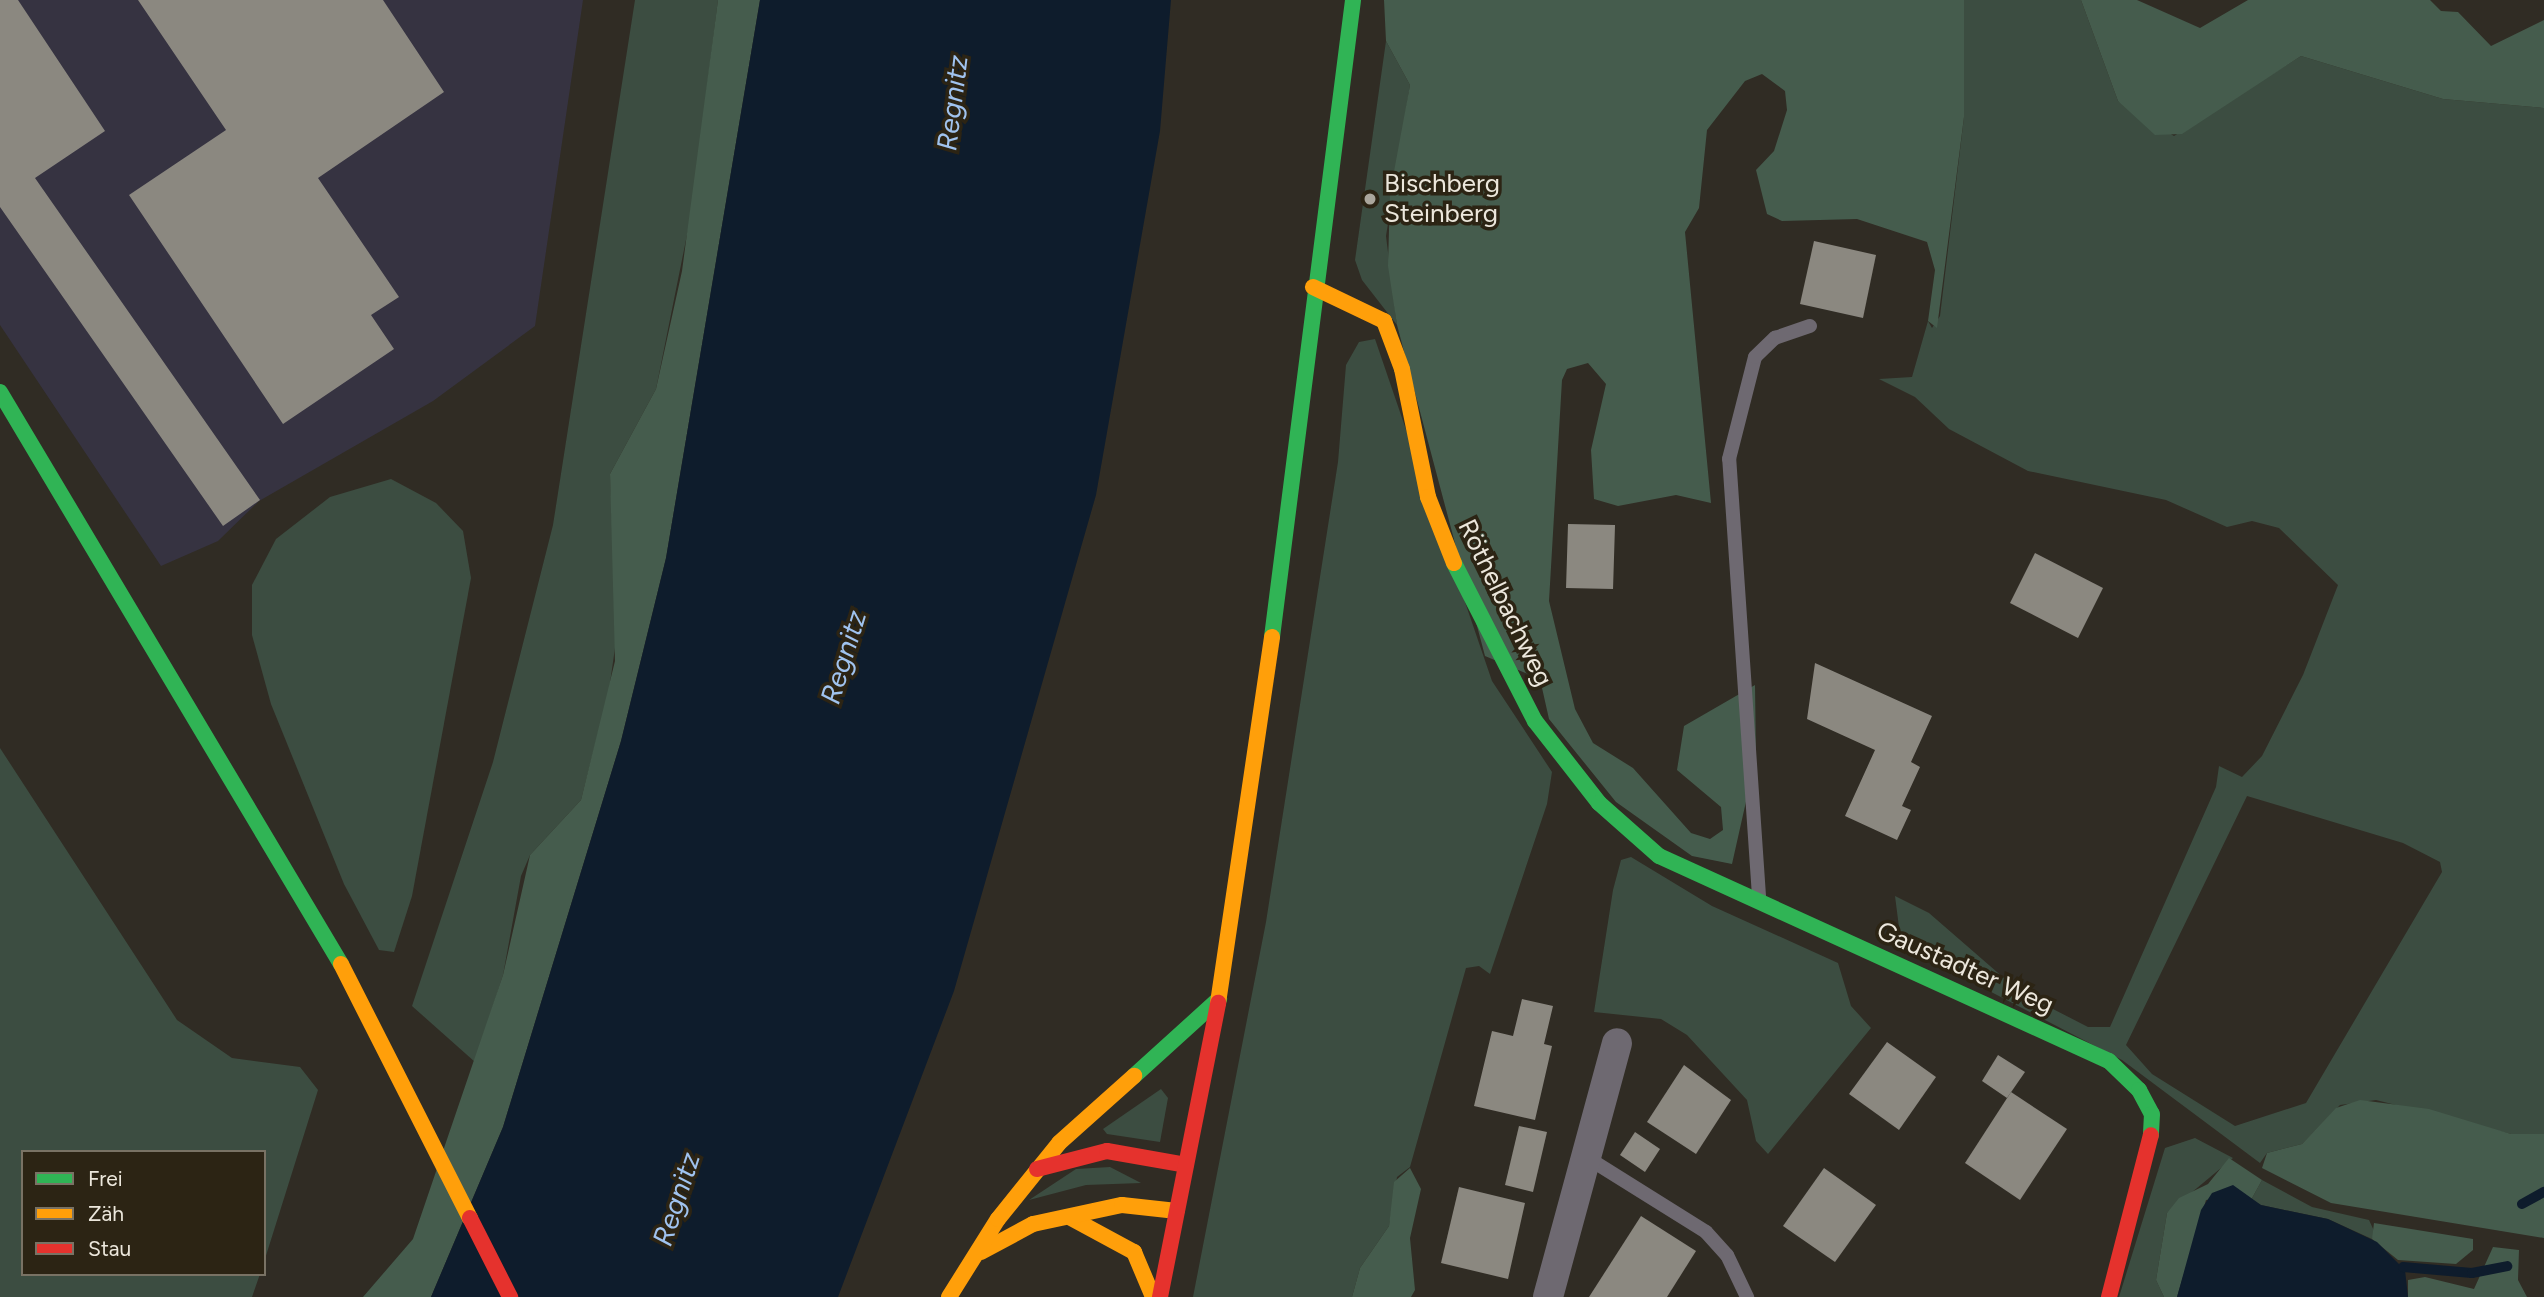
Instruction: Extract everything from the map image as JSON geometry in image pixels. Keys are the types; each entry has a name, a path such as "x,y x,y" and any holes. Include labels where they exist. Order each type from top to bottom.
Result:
{"street":[{"path":"1160,1297 1219,999 1264,721 1313,287 1353,0"},
{"name":"Röthelbachweg","path":"1313,287 1384,321 1394,339 1412,440 1437,520 1466,589 1564,764 1659,856 1737,892"},
{"path":"0,392 207,729 348,976 510,1297"},
{"name":"Gaustadter Weg","path":"1737,892 2109,1061 2152,1114 2109,1297"},
{"path":"949,1297 1035,1170 1219,999"},
{"path":"1548,1297 1583,1154 1617,1043"},
{"path":"1035,1170 1107,1151 1186,1166"},
{"path":"981,1252 1033,1224 1072,1218 1122,1205 1177,1211"},
{"path":"1072,1218 1134,1252 1153,1297"}],"lane":[{"path":"1759,901 1729,459 1755,357 1775,338 1810,326"},
{"path":"1583,1154 1706,1232 1727,1255 1747,1297"}],"shaded area":[{"path":"0,0 583,0 535,326 433,401 259,501 218,541 161,566 0,325"}],"green space":[{"path":"635,0 718,0 691,215 656,389 610,474 617,634 609,690 581,800 530,855 521,876 503,975 475,1062 412,1006 493,762 553,525"},
{"path":"718,0 760,0 666,558 621,741 503,1127 431,1297 363,1297 413,1239 503,975 530,855 581,800 615,661 610,474 656,389 682,271"},
{"path":"1384,0 1964,0 1964,117 1937,328 1928,321 1935,270 1927,242 1857,219 1782,221 1767,214 1756,170 1774,151 1787,110 1785,91 1762,74 1745,81 1707,130 1699,208 1685,232 1711,503 1676,495 1618,506 1594,499 1591,450 1606,384 1588,363 1567,369 1562,380 1549,601 1575,709 1593,743 1633,768 1691,833 1710,839 1723,830 1721,807 1677,770 1684,726 1755,685 1756,757 1732,864 1692,856 1616,802 1549,719 1540,679 1485,656 1397,325 1388,266 1390,193 1410,85 1386,41"},
{"path":"1964,0 2081,0 2118,101 2174,136 2301,56 2443,99 2544,108 2544,1134 2511,1134 2376,1100 2340,1105 2302,1144 2267,1153 2260,1163 2122,1060 1893,941 1900,935 1895,896 1929,913 2020,992 2088,1027 2110,1027 2216,787 2219,766 2242,777 2262,756 2303,675 2338,585 2279,528 2252,521 2227,527 2166,500 2028,471 1949,429 1915,397 1879,379 1912,377 1928,321 1932,328 1940,316 1964,117","holes":["2247,796 2403,843 2440,862 2442,872 2306,1103 2235,1126 2152,1074 2126,1045"]},
{"path":"2081,0 2137,0 2200,28 2248,0 2430,0 2441,11 2458,12 2491,46 2544,20 2544,108 2443,99 2301,56 2182,134 2155,135 2118,101"},
{"path":"1386,41 1410,85 1386,236 1397,325 1362,280 1355,260"},
{"path":"1375,339 1492,681 1552,772 1547,804 1490,974 1479,966 1466,968 1410,1167 1397,1177 1389,1226 1360,1268 1352,1297 1193,1297 1266,922 1338,462 1346,365 1359,342"},
{"path":"391,479 436,503 463,531 471,578 412,896 394,952 379,950 344,884 271,704 252,635 252,585 276,539 330,497"},
{"path":"0,748 177,1020 232,1058 300,1067 318,1090 266,1256 266,1150 21,1150 21,1276 259,1276 252,1297 0,1297"},
{"path":"1631,857 1712,906 1838,963 1851,1006 1871,1028 1768,1154 1756,1141 1747,1100 1687,1035 1661,1019 1594,1012 1613,890 1621,860"},
{"path":"1161,1089 1168,1098 1160,1142 1107,1134 1103,1129"},
{"path":"2360,1100 2429,1109 2511,1134 2544,1134 2544,1238 2331,1203 2262,1168 2267,1153 2302,1144 2336,1108"},
{"path":"2195,1138 2233,1158 2167,1213 2156,1280 2164,1297 2119,1297 2165,1148"},
{"path":"2229,1158 2262,1180 2251,1200 2242,1195 2206,1200 2177,1297 2164,1297 2156,1280 2167,1213 2179,1198 2208,1184"},
{"path":"1110,1167 1141,1183 1086,1185 1029,1200 1076,1169"},
{"path":"1410,1168 1421,1189 1410,1238 1415,1290 1411,1297 1352,1297 1360,1268 1389,1226 1394,1182"},
{"path":"2262,1180 2312,1207 2369,1220 2375,1233 2372,1239 2328,1219 2261,1205 2251,1200"},
{"path":"2374,1223 2473,1239 2473,1250 2456,1264 2398,1260 2372,1239"},
{"path":"2493,1247 2519,1250 2518,1280 2527,1297 2408,1297 2408,1280 2425,1277 2474,1289"}],"water":[{"name":"Regnitz","path":"760,0 1171,0 1160,131 1096,495 954,991 838,1297 431,1297 503,1127 621,741 666,558"},
{"path":"2233,1185 2261,1205 2328,1219 2377,1242 2405,1270 2408,1297 2177,1297 2201,1210 2212,1193"}],"building":[{"path":"0,0 18,0 105,131 35,178 260,500 223,526 0,207"},
{"path":"138,0 383,0 444,92 318,178 399,297 371,315 394,349 283,424 129,195 226,130"},
{"path":"1814,241 1876,255 1863,318 1800,304"},
{"path":"1568,524 1615,525 1613,589 1566,588"},
{"path":"2035,553 2103,588 2078,638 2010,603"},
{"path":"1815,663 1932,716 1911,762 1920,767 1902,806 1911,810 1897,840 1845,816 1875,750 1807,719"},
{"path":"1522,999 1553,1006 1544,1044 1552,1046 1535,1120 1474,1106 1492,1031 1513,1036"},
{"path":"1887,1042 1936,1077 1899,1130 1849,1094"},
{"path":"1998,1055 2025,1072 2007,1098 1982,1081"},
{"path":"1684,1065 1731,1100 1696,1154 1647,1122"},
{"path":"2011,1092 2067,1129 2020,1200 1965,1163"},
{"path":"1519,1126 1547,1132 1533,1192 1505,1185"},
{"path":"1635,1132 1660,1149 1645,1172 1620,1155"},
{"path":"1824,1168 1876,1205 1835,1262 1783,1226"},
{"path":"1459,1187 1525,1203 1508,1279 1441,1263"},
{"path":"1641,1216 1696,1251 1667,1297 1589,1297"}],"waterway":[{"path":"2522,1204 2544,1192"},
{"path":"2403,1267 2472,1273 2507,1266"}],"traffic: fast":[{"path":"1272,637 1353,0"},
{"path":"0,392 341,964"},
{"path":"1454,563 1535,721 1599,803 1659,856 2109,1061 2139,1090 2152,1114 2151,1135"},
{"path":"1134,1076 1219,999"}],"traffic: slow":[{"path":"1313,287 1384,321 1402,369 1428,497 1454,563"},
{"path":"1218,1003 1272,637"},
{"path":"341,964 470,1218"},
{"path":"949,1297 998,1219 1059,1143 1134,1076"},
{"path":"981,1252 1033,1224 1122,1205 1177,1211"},
{"path":"1071,1218 1134,1252 1153,1297"}],"traffic: jam":[{"path":"1160,1297 1218,1003"},
{"path":"2109,1297 2151,1135"},
{"path":"1037,1169 1107,1151 1186,1165"},
{"path":"470,1218 510,1297"}],"place":[{"name":"Bischberg Steinberg","path":"1370,199"}]}
